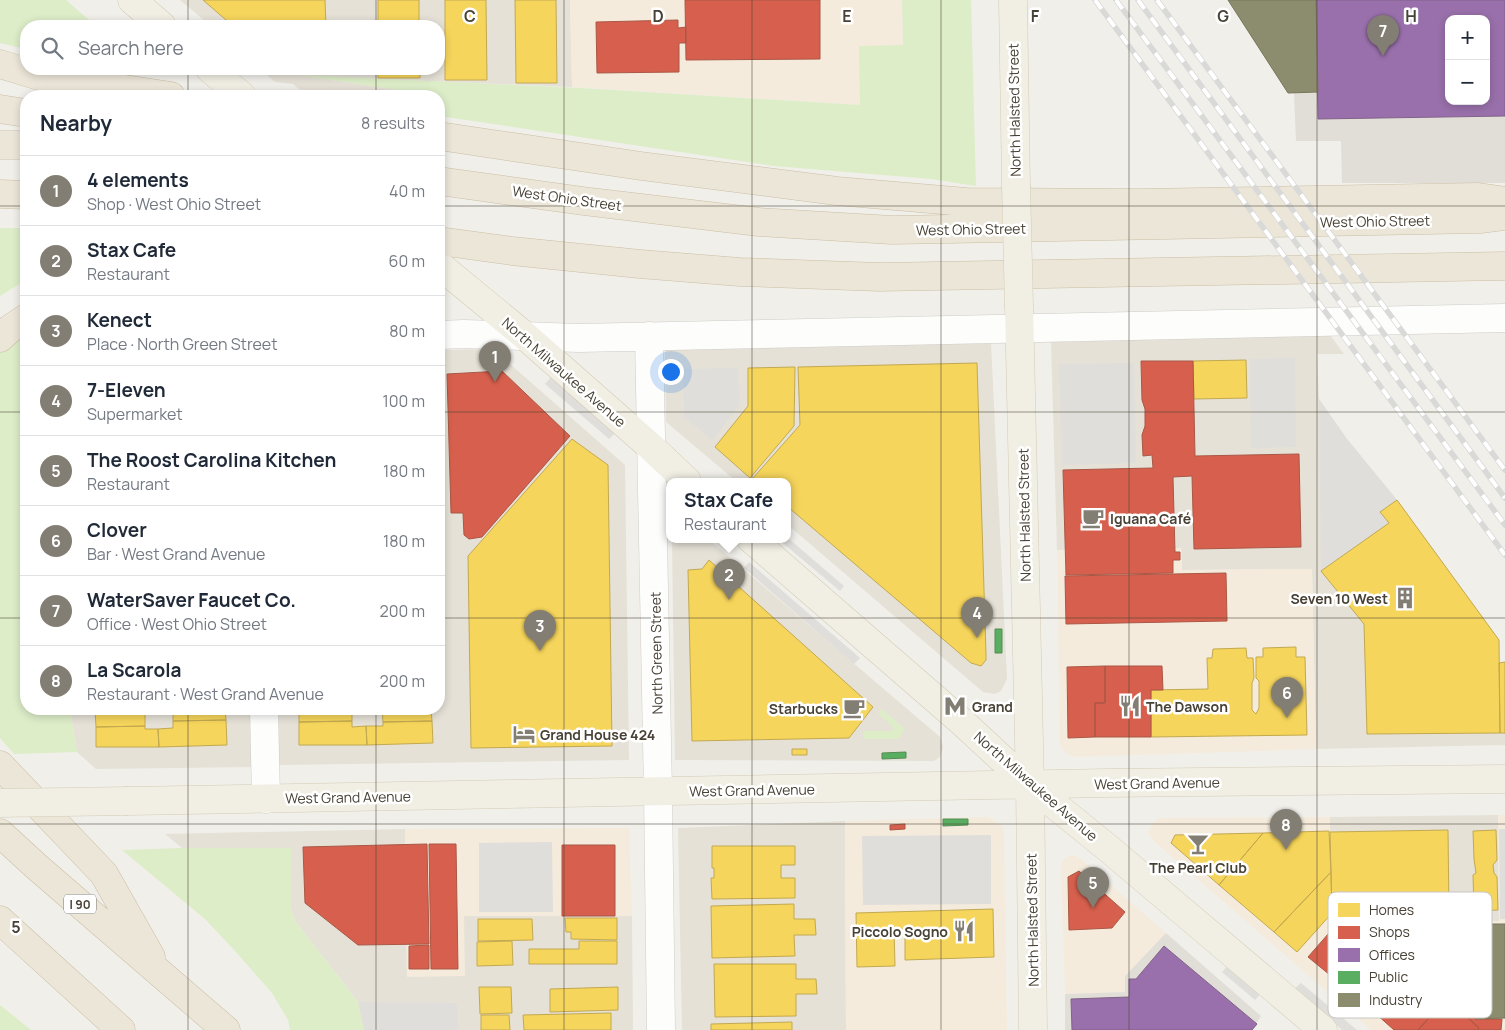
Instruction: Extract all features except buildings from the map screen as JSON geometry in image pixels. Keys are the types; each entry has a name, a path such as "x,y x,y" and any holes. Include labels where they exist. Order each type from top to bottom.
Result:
{"highway":[{"path":"0,64 20,70"},
{"path":"36,75 131,90"},
{"path":"0,109 20,113"},
{"path":"445,137 641,166 837,191 966,202 1142,203 1478,197 1505,201"},
{"path":"0,145 20,145"},
{"name":"West Ohio Street","path":"445,182 583,201 759,222 892,230 1480,219 1505,216"},
{"path":"0,194 20,195"},
{"path":"445,242 512,251 740,272 880,276 1505,266"},
{"path":"0,338 20,322"},
{"path":"0,765 104,874 161,974"},
{"name":"I 90","path":"0,833 37,868 226,1030"},
{"path":"0,920 121,1030"}],"main road":[{"path":"132,0 155,20"},
{"name":"North Halsted Street","path":"1013,0 1030,785 1033,1030"},
{"path":"218,75 235,90"},
{"name":"North Milwaukee Avenue","path":"445,270 524,335 684,478"},
{"name":"North Milwaukee Avenue","path":"757,543 962,722 1030,785 1109,849 1323,1030"},
{"name":"West Grand Avenue","path":"0,803 1116,783 1505,779"}],"street":[{"path":"445,334 578,338 649,336 1019,317 1505,318"},
{"name":"North Green Street","path":"649,336 661,1030"},
{"path":"264,715 266,799"}],"shaded area":[{"path":"180,0 570,0 572,87 306,76 398,90 300,90 293,84 275,82 267,75 445,75 445,20 204,20"},
{"path":"570,0 902,0 903,45 861,105 572,87"},
{"path":"1228,0 1505,0 1505,183 1342,183 1341,141 1296,141 1294,93 1288,93"},
{"path":"1330,335 1344,354 1317,354 1319,399 1347,439 1397,500 1499,640 1499,663 1505,662 1505,745 1316,749 1312,569 1182,570 1181,548 1057,550 1051,342"},
{"path":"991,343 1007,679 1001,691 995,694 983,692 791,528 791,478 732,478 666,422 665,348"},
{"path":"493,349 625,465 629,760 278,765 277,715 445,715 445,350"},
{"path":"1295,358 1296,447 1251,448 1250,359"},
{"path":"1134,363 1136,463 1062,465 1059,364"},
{"path":"738,368 740,405 712,440 684,417 683,369"},
{"path":"551,377 615,433 609,439 545,384"},
{"path":"1319,399 1347,439 1397,500 1381,512 1389,523 1321,571"},
{"path":"791,541 844,586 840,591 783,543 791,543"},
{"path":"672,543 713,543 940,737 943,747 940,757 934,761 675,760"},
{"path":"1181,548 1182,570 1312,569 1316,749 1077,757 1069,755 1062,749 1060,742 1057,550"},
{"path":"749,562 860,658 854,664 744,568"},
{"path":"71,715 251,715 252,767 96,769 77,752"},
{"path":"1498,815 1499,921 1492,921 1492,892 1331,892 1330,817"},
{"path":"1498,815 1505,815 1505,1030 1371,1030 1357,1018 1492,1018 1492,921 1499,921"},
{"path":"986,817 1002,826 1004,832 1007,1030 846,1030 845,821"},
{"path":"1330,817 1331,892 1328,892 1328,993 1155,842 1148,833 1153,823 1160,818"},
{"path":"845,821 846,1030 682,1030 678,828"},
{"path":"629,828 632,916 464,916 465,976 407,977 405,829"},
{"path":"405,829 407,977 464,916 632,916 633,1030 364,1030 358,1002 296,922 291,909 291,848 182,848 165,834"},
{"path":"1499,829 1505,829 1505,919 1500,919"},
{"path":"991,835 991,904 863,905 862,836"},
{"path":"552,842 553,912 479,912 479,843"},
{"path":"1074,855 1166,933 1125,976 1125,992 1065,994 1061,863 1065,858"},
{"path":"1166,933 1261,1016 1252,1030 1065,1030 1065,994 1125,992 1125,976"},
{"path":"1229,964 1262,992 1255,1000 1222,972"},
{"path":"1301,983 1328,1006 1328,1018 1343,1018 1357,1030 1342,1030 1294,989"},
{"path":"358,1002 457,1003 458,1030 364,1030"}],"green space":[{"path":"0,0 66,0 89,20 20,20 20,48 0,43"},
{"path":"902,0 971,0 976,186 931,179 774,166 445,117 445,90 398,90 299,75 581,88 860,105 859,46 903,45"},
{"path":"0,228 20,228 20,284 0,296"},
{"path":"20,335 20,715 71,715 77,752 14,754 0,738 0,352"},
{"path":"882,709 905,729 898,739 863,739 864,731 892,731 894,728 878,713"},
{"path":"291,848 291,909 296,922 358,1002 364,1030 290,1030 288,1020 272,993 235,951 205,919 122,850"},
{"path":"0,1005 31,1030 0,1030"}],"railway":[{"path":"1095,0 1505,555"},
{"path":"1116,0 1505,525"},
{"path":"1138,0 1505,498"},
{"path":"1157,0 1505,470"}],"place":[{"name":"WaterSaver Faucet Co.","path":"1383,56"},
{"name":"4 elements","path":"495,382"},
{"name":"Iguana Café","path":"1093,518"},
{"name":"Seven 10 West","path":"1405,598"},
{"name":"Stax Cafe","path":"729,600"},
{"name":"7-Eleven","path":"977,638"},
{"name":"Kenect","path":"540,651"},
{"name":"Grand","path":"955,706"},
{"name":"The Dawson","path":"1130,706"},
{"name":"Starbucks","path":"854,708"},
{"name":"Clover","path":"1287,718"},
{"name":"Grand House 424","path":"524,734"},
{"name":"The Pearl Club","path":"1198,844"},
{"name":"La Scarola","path":"1286,850"},
{"name":"The Roost Carolina Kitchen","path":"1093,908"},
{"name":"Piccolo Sogno","path":"964,931"}]}
